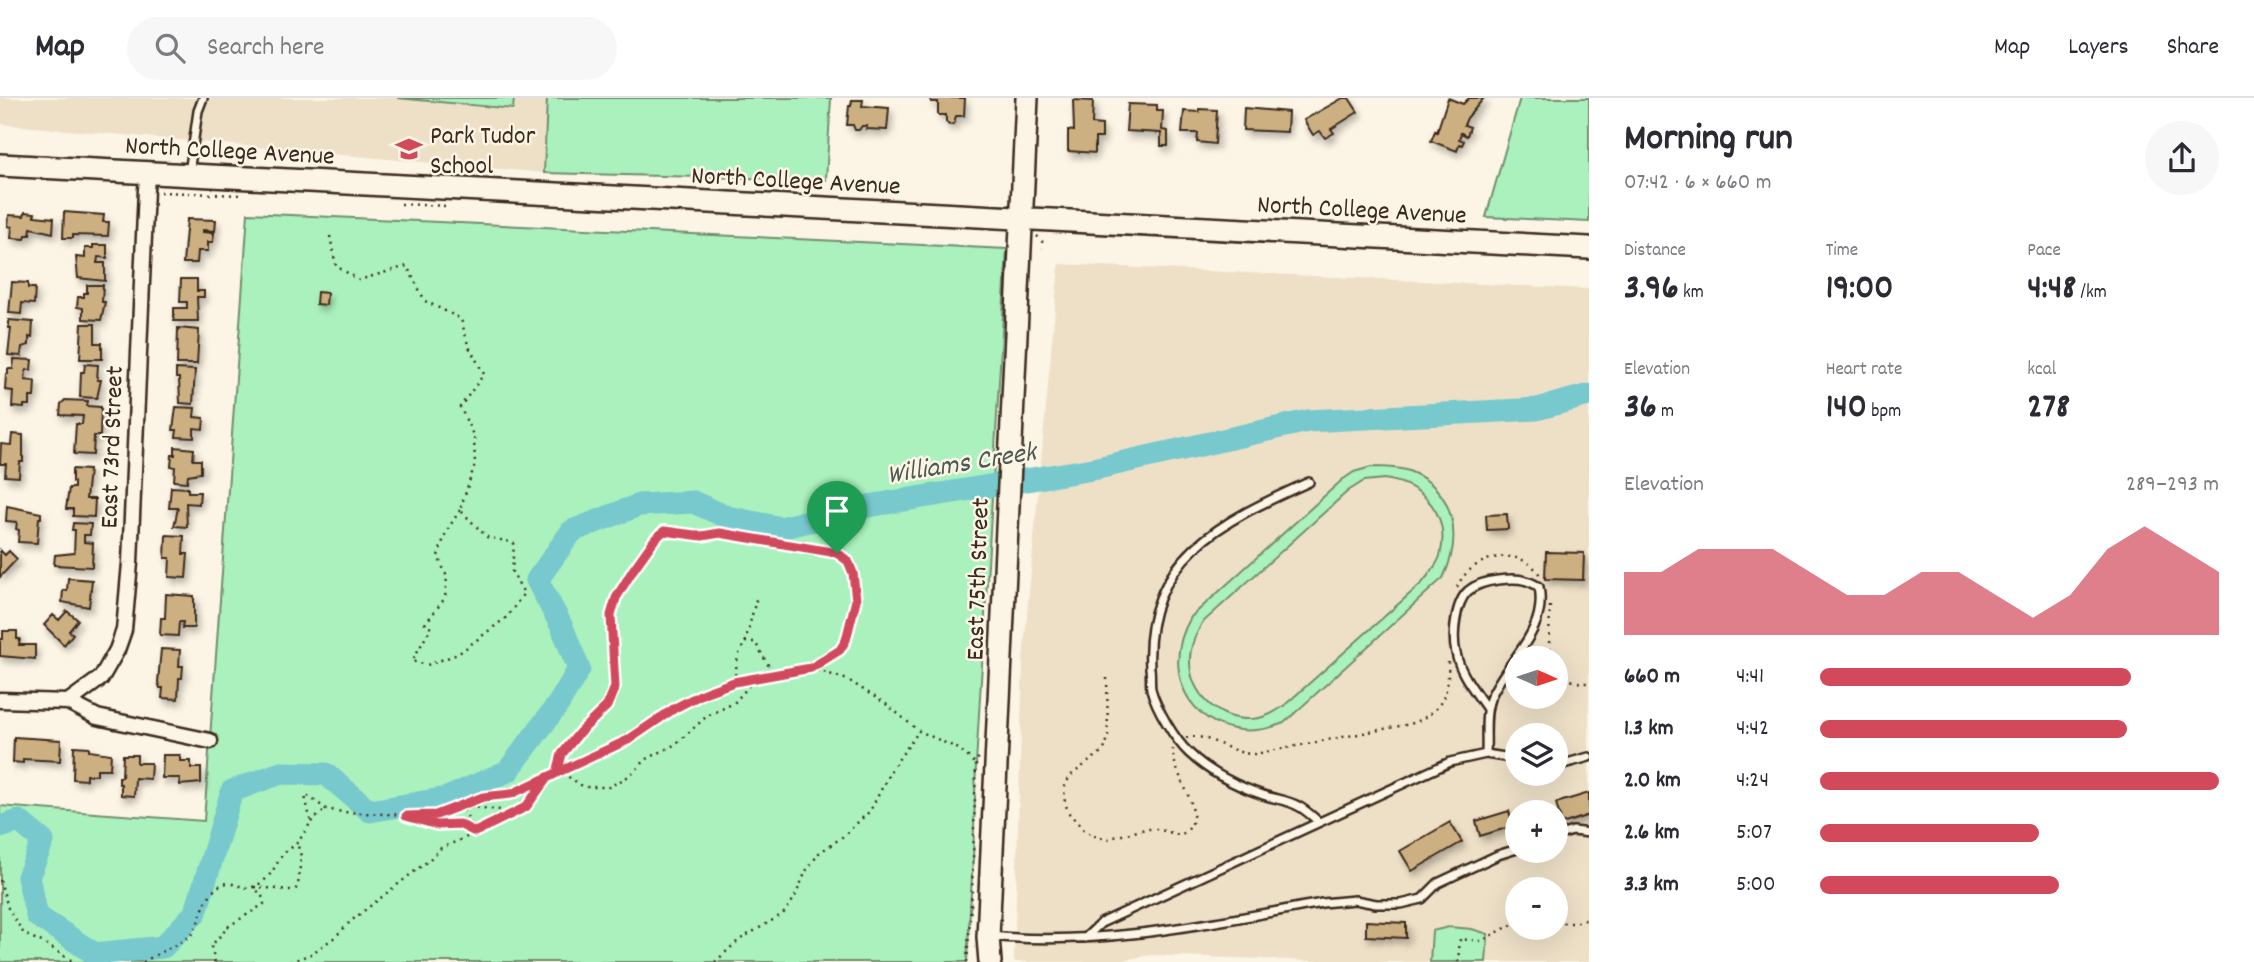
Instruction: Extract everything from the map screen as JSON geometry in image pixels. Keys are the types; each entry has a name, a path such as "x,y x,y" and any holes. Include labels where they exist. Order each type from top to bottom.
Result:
{"main road":[{"name":"East 75th Street","path":"990,962 988,937 1027,98"},
{"name":"North College Avenue","path":"0,165 1589,248"},
{"name":"East 75th Street","path":"981,962 988,937"}],"street":[{"name":"East 73rd Street","path":"68,702 101,678 117,650 124,629 130,564 145,202 149,171"},
{"path":"0,700 68,702 97,717 209,741"}],"lane":[{"path":"189,174 201,98"},
{"path":"1309,482 1228,521 1199,542 1170,574 1157,605 1149,641 1152,689 1167,722 1187,752 1209,769 1263,795 1297,805 1319,822"},
{"path":"1486,754 1487,709 1498,682 1529,639 1540,616 1542,600 1539,587 1529,580 1486,582 1468,591 1459,607 1455,631 1456,653 1466,678 1487,709"},
{"path":"1085,939 1101,923 1450,762 1486,754 1505,757"},
{"path":"1568,763 1589,757"},
{"path":"1568,832 1589,833"},
{"path":"988,937 1030,940 1116,938 1322,903 1355,900 1376,904 1401,904 1422,899 1438,883 1505,853"}],"path":[{"path":"330,236 336,267 359,279 407,266 425,301 461,319 468,345 484,374 460,407 474,438 475,464 460,510 446,532 438,556 447,577 445,598 425,624 431,628 412,661 427,665 458,654 507,617 524,593 512,572 514,543 487,537 460,510"},
{"path":"1039,236 1043,248"},
{"path":"311,822 304,796 326,809 406,816 436,815 483,797 511,794 547,778 628,740 675,708 734,682 811,668 840,650 846,640 856,600 853,573 848,561 837,553 720,533 702,536 664,531 655,539 616,598 611,615 615,687 607,706 562,754 557,773"},
{"path":"1454,596 1461,579 1475,564 1492,557 1525,561 1535,567 1544,583"},
{"path":"734,682 738,656 745,642 757,596"},
{"path":"1549,646 1550,599"},
{"path":"745,642 755,642 774,675"},
{"path":"1107,678 1108,738 1104,750 1070,776 1065,786 1064,798 1068,812 1085,831 1097,837 1107,839 1145,829 1180,835 1189,831 1194,821 1193,808 1173,760 1174,747 1188,737 1197,736 1242,755 1410,724 1425,719 1437,710 1447,684 1447,658"},
{"path":"811,668 848,680 886,704 919,731 959,749 976,764"},
{"path":"557,773 584,787 609,787 629,776 646,759 676,744 707,716 734,703 755,679"},
{"path":"1568,679 1575,683 1589,683"},
{"path":"715,962 739,940 783,914 819,853 841,838 870,811 893,767 919,731"},
{"path":"967,962 976,764 982,746"},
{"path":"290,962 311,954 335,937 440,848 526,807 547,778"},
{"path":"309,808 318,802"},
{"path":"462,806 501,810 506,818"},
{"path":"462,806 475,832"},
{"path":"254,887 274,872 284,853 326,809"},
{"path":"406,816 437,825 459,824 475,832"},
{"path":"143,962 191,936 196,929 200,911 218,887 231,883 248,888 295,890 298,886 301,856 296,843"},
{"path":"0,880 8,908 24,934 74,962"},
{"path":"215,962 211,946 229,926 264,904 262,896 254,887"},
{"path":"1568,923 1589,919"},
{"path":"1458,962 1460,939 1481,942 1505,929"}],"shaded area":[{"name":"Park Tudor School","path":"0,98 547,98 544,173 0,124"},
{"path":"1059,264 1589,289 1589,962 1338,962 1151,955 1113,962 1014,962 1023,658"}],"green space":[{"path":"397,98 514,98 513,109"},
{"path":"547,98 831,98 826,180 544,173"},
{"path":"1520,98 1589,98 1589,222 1486,217"},
{"path":"248,213 1007,249 976,764 967,962 0,962 0,806 204,821"},
{"path":"1371,467 1409,471 1437,490 1451,516 1453,531 1453,547 1443,578 1284,723 1257,730 1233,729 1212,721 1195,707 1184,689 1178,667 1181,643 1191,617 1354,472","holes":["1384,479 1398,482 1422,494 1437,514 1442,541 1435,567 1422,583 1275,712 1252,719 1228,715 1217,710 1200,693 1191,671 1192,645 1202,623 1348,491 1364,481"]},
{"path":"1449,927 1488,934 1486,962 1430,962 1432,931"}],"building":[{"path":"931,98 965,98 964,116 956,116 954,124 949,125 946,115 938,115 938,102 931,102"},
{"path":"1343,98 1349,98 1358,112 1331,129 1334,133 1325,138 1320,131 1313,135 1304,120"},
{"path":"1448,98 1463,104 1469,98 1484,98 1467,118 1464,125 1470,127 1467,136 1461,133 1459,139 1464,141 1462,145 1459,144 1457,151 1431,141 1435,131 1437,132"},
{"path":"852,100 863,100 862,106 889,108 887,130 866,129 867,126 862,126 855,130 853,125 847,125"},
{"path":"1073,100 1093,101 1092,124 1102,125 1102,138 1095,138 1095,153 1068,151 1068,130 1074,131"},
{"path":"1128,104 1157,105 1157,111 1163,111 1162,130 1168,131 1168,146 1161,146 1161,133 1126,131"},
{"path":"1244,108 1288,112 1287,132 1243,130"},
{"path":"1199,109 1217,110 1215,144 1197,142 1198,133 1182,133 1184,111 1199,112"},
{"path":"25,212 54,218 53,233 31,228 30,235 26,235 25,239 11,238 9,215 24,216"},
{"path":"64,212 104,215 103,222 109,222 108,236 73,235 73,238 63,238"},
{"path":"187,219 216,220 215,231 203,230 214,233 213,242 208,242 208,251 198,251 197,263 183,263"},
{"path":"93,245 107,245 107,258 98,257 97,263 105,263 105,281 78,278 76,257 85,258 85,248 93,248"},
{"path":"181,279 197,279 197,291 204,291 204,297 197,297 198,321 174,321 174,308 187,308 187,302 180,302"},
{"path":"12,282 28,283 28,288 35,288 34,304 22,303 21,314 9,313"},
{"path":"87,285 103,285 102,302 105,302 101,320 83,319 83,308 77,307 78,297 84,297 84,293 87,293"},
{"path":"317,292 327,293 326,305 316,304"},
{"path":"9,320 33,322 32,338 29,337 29,345 22,347 21,356 8,355 11,328"},
{"path":"82,324 95,324 95,343 102,343 102,359 80,359"},
{"path":"178,328 199,330 197,364 177,364"},
{"path":"14,359 32,360 31,370 26,370 25,380 35,381 34,397 30,397 30,405 24,405 24,408 12,407 13,391 5,390 6,374 8,369 13,369"},
{"path":"85,364 98,365 97,380 101,380 97,398 80,397 81,372 84,372"},
{"path":"176,369 195,370 193,404 180,403"},
{"path":"65,400 88,401 87,406 101,407 100,436 94,436 93,455 74,454 76,424 82,424 83,416 60,415 61,404"},
{"path":"176,407 195,408 194,417 204,418 203,429 194,428 194,438 176,437 177,430 173,430"},
{"path":"12,434 23,435 23,462 20,462 19,477 5,476 6,464 0,464 1,444 11,445"},
{"path":"175,447 194,449 193,460 201,460 201,473 188,475 187,482 174,481 175,467 171,466"},
{"path":"72,469 89,470 86,499 95,499 94,517 73,516 73,509 66,509 69,488 74,488"},
{"path":"171,487 200,492 199,504 186,503 187,527 174,526 178,508 169,508"},
{"path":"7,506 41,513 37,543 18,542 17,522 6,521"},
{"path":"1507,514 1508,529 1487,530 1486,515"},
{"path":"73,523 91,524 90,535 84,535 84,542 93,543 92,567 54,565 55,555 74,553"},
{"path":"166,535 184,536 183,554 188,554 186,578 169,577 170,558 165,558"},
{"path":"0,550 5,555 9,551 17,559 0,577"},
{"path":"1546,552 1584,553 1583,580 1545,579"},
{"path":"68,578 92,580 89,607 62,602 63,590 67,591"},
{"path":"166,594 194,596 194,628 182,628 183,622 179,622 178,636 160,635 161,618 165,618"},
{"path":"67,611 78,620 69,631 73,634 64,645 44,625 53,615 59,620"},
{"path":"3,631 17,631 19,645 35,645 35,659 0,656"},
{"path":"161,649 180,650 179,666 183,666 182,678 179,678 178,699 162,698 163,688 160,688 158,682"},
{"path":"14,737 61,740 60,761 23,759 23,763 13,762"},
{"path":"74,746 89,747 89,751 111,754 110,769 97,769 97,775 86,775 86,780 73,779"},
{"path":"123,755 137,755 137,763 151,763 150,779 135,778 134,796 121,795 119,777 122,777"},
{"path":"163,755 180,755 180,761 191,761 191,768 201,768 201,783 180,785 180,778 162,778"},
{"path":"1589,793 1589,815 1568,822 1566,800"},
{"path":"1505,812 1505,828 1480,836 1476,821"},
{"path":"1450,822 1462,842 1412,871 1400,851"},
{"path":"1366,921 1406,923 1406,938 1366,936"}],"waterway":[{"name":"Williams Creek","path":"0,827 19,821 43,841 28,877 37,916 95,954 163,947 196,912 232,791 281,773 326,774 370,811 447,798 508,771 559,703 579,669 562,627 537,580 572,531 639,505 693,502 727,517 781,528 868,506 1093,469 1308,421 1537,409 1589,395"}],"place":[{"name":"Park Tudor School","path":"409,149"}],"route":[{"path":"837,553 720,533 702,536 664,531 655,539 616,598 611,615 615,687 607,706 562,754 557,773 547,778 526,807 488,828 475,832 459,824 437,825 406,816 446,813 483,797 511,794 532,785 557,773 575,764 628,740 675,708 704,693 734,682 811,668 840,650 846,640 856,600 853,573 848,561 837,553"}]}
